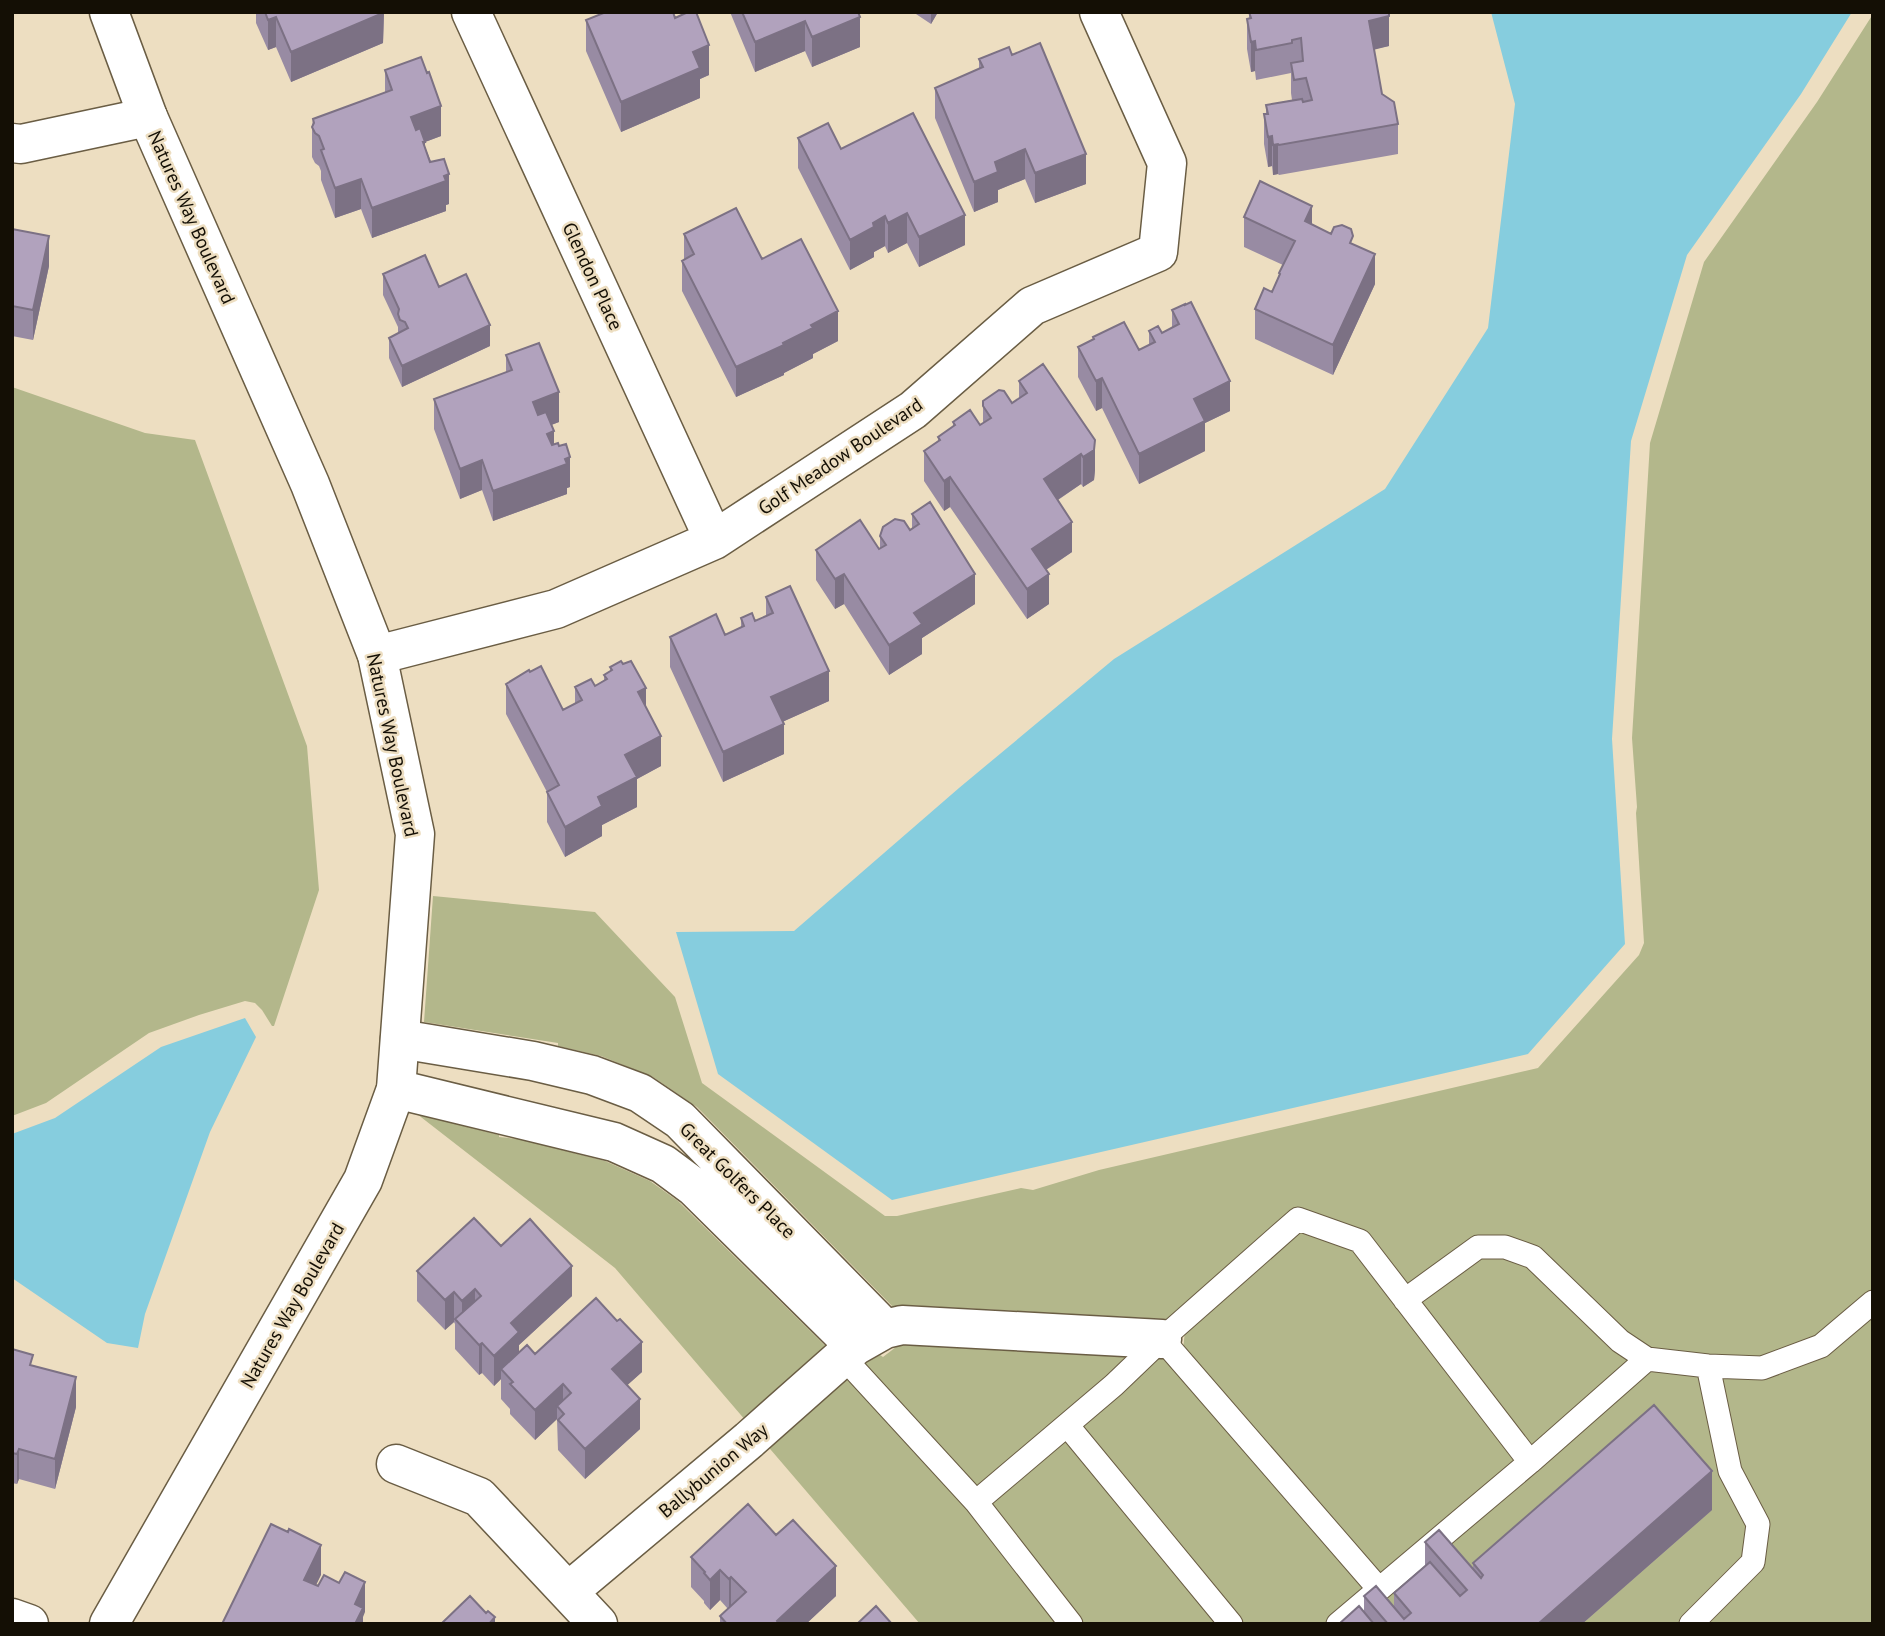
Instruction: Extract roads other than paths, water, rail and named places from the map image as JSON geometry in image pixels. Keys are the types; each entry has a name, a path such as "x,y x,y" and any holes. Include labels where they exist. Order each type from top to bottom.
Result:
{"street":[{"name":"Natures Way Boulevard","path":"109,12 148,117 310,484 377,655 415,834 396,1089 363,1180 109,1624"},
{"name":"Glendon Place","path":"471,12 714,540"},
{"name":"Golf Meadow Boulevard","path":"377,655 556,609 714,540 912,410 1032,306 1158,252 1167,163 1100,12"},
{"path":"12,143 21,144 148,117"},
{"name":"Great Golfers Place","path":"400,1039 533,1061 592,1075 640,1093 680,1121 861,1344"},
{"path":"523,1120 533,1061"},
{"name":"Great Golfers Place","path":"396,1089 614,1142 663,1164 694,1187 861,1344"},
{"path":"861,1344 902,1325 1162,1339"},
{"name":"Ballybunion Way","path":"569,1591 861,1344"},
{"path":"396,1464 479,1497 598,1624"},
{"path":"12,1618 29,1624"}],"lane":[{"path":"976,1502 1114,1385 1298,1219 1360,1241 1530,1462"},
{"path":"1405,1300 1478,1247 1505,1247 1533,1257 1620,1341 1647,1359 1708,1366 1762,1368 1821,1346 1873,1302"},
{"path":"1162,1339 1379,1589"},
{"path":"861,1344 976,1502 1072,1624"},
{"path":"1338,1624 1647,1359"},
{"path":"1691,1624 1753,1562 1758,1524 1730,1471 1708,1366"},
{"path":"1067,1425 1231,1624"}],"water":[{"path":"1491,12 1852,12 1801,94 1687,255 1631,441 1612,739 1625,944 1528,1054 892,1200 718,1074 676,932 794,931 1114,659 1385,489 1488,328 1515,104"},
{"path":"245,1018 256,1037 210,1132 145,1314 138,1348 107,1343 12,1278 12,1134 55,1118 161,1047"}]}
